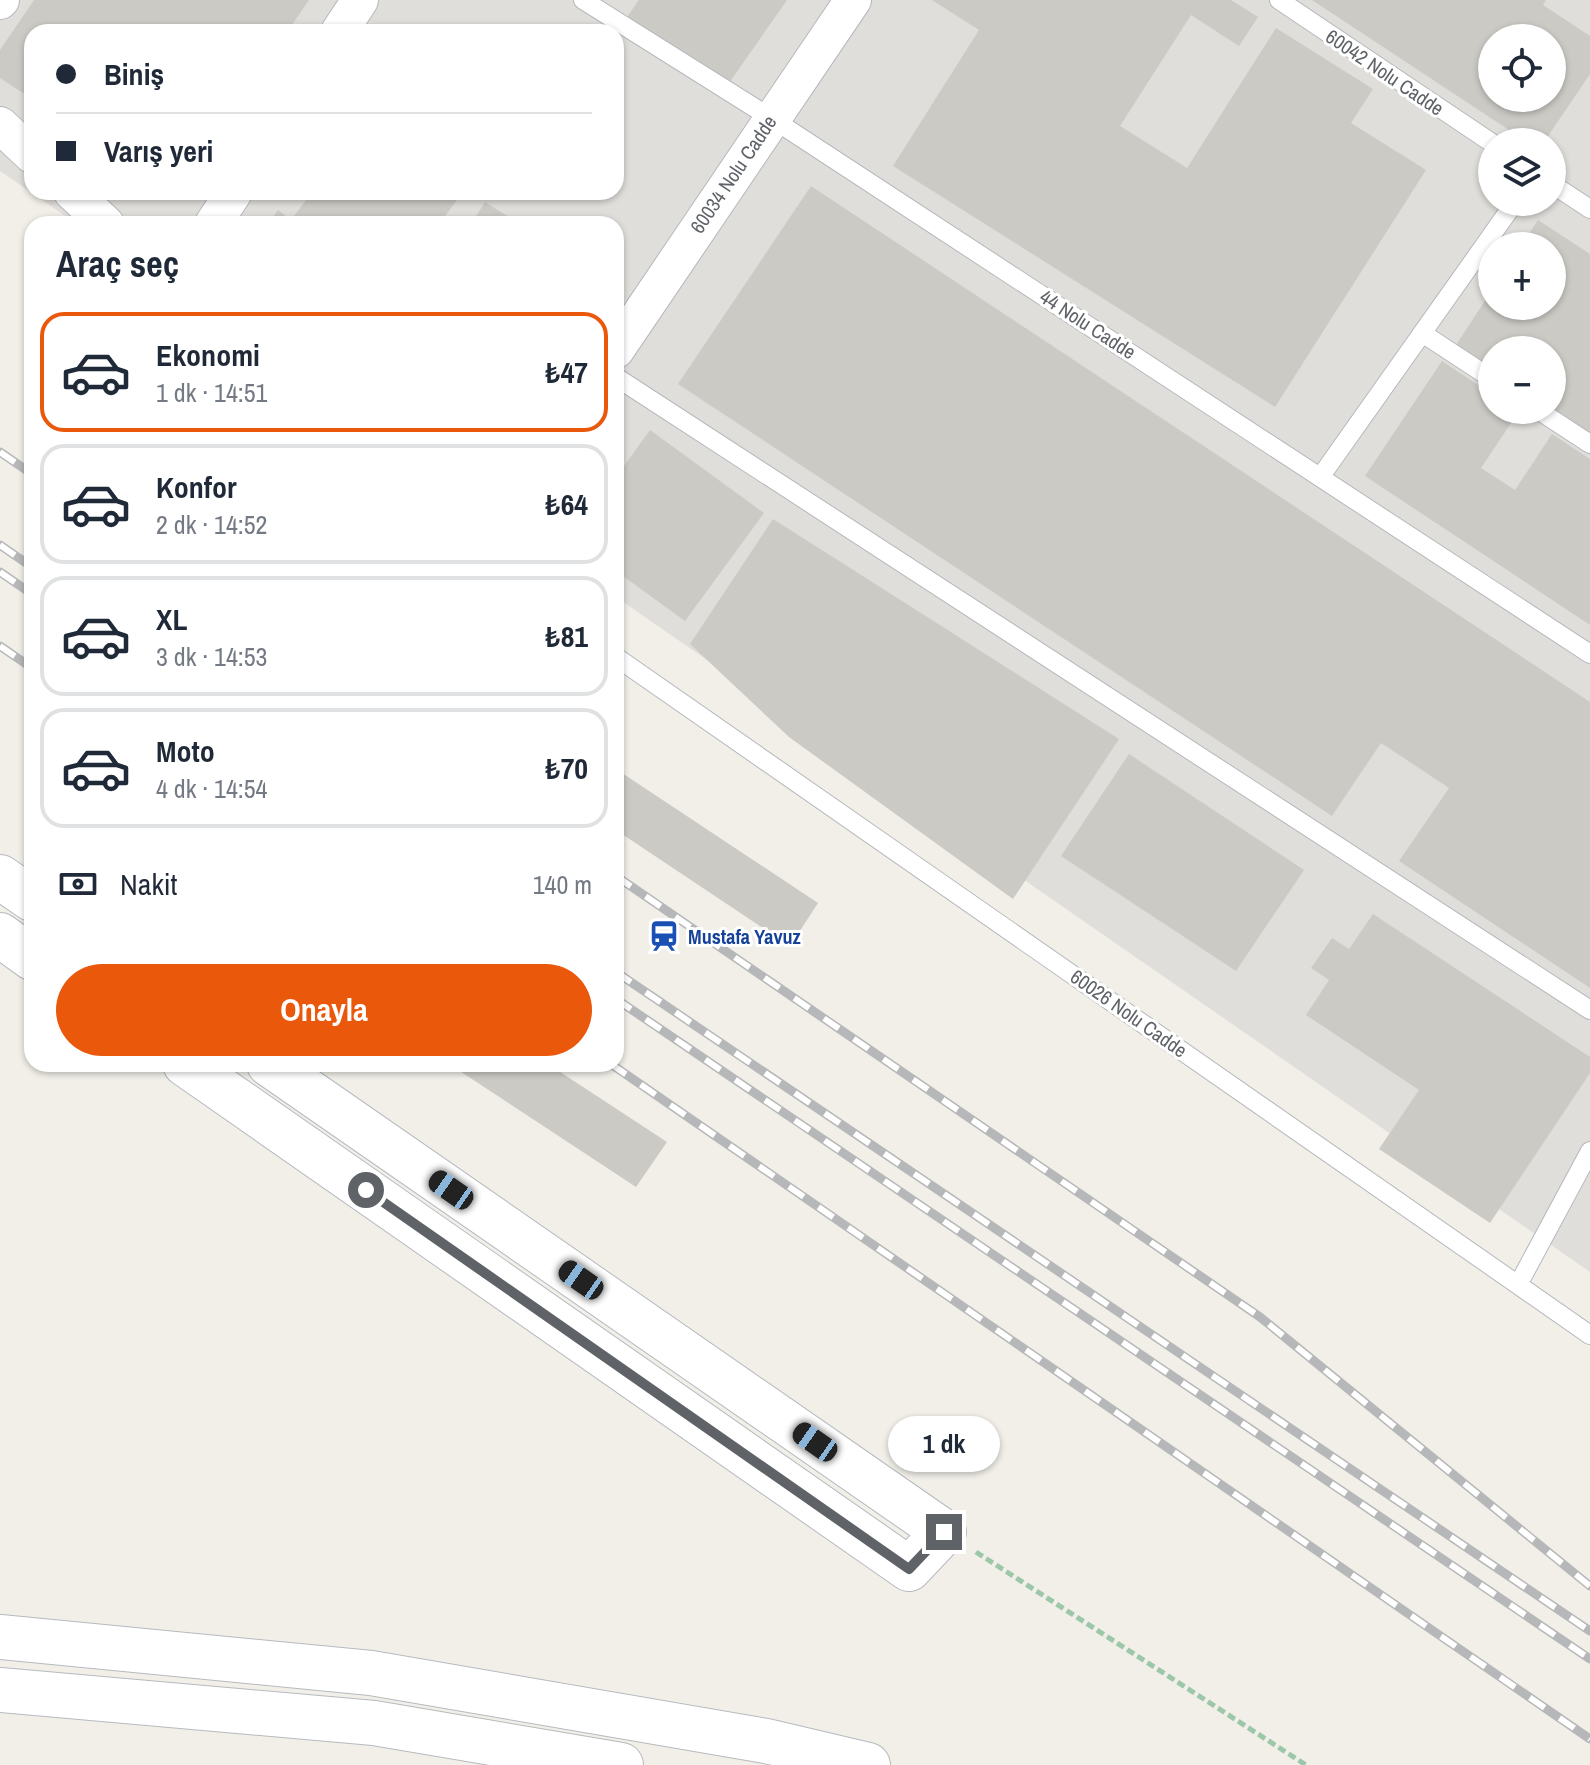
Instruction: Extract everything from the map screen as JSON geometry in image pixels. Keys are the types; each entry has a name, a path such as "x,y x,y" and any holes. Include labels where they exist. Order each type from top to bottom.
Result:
{"street":[{"path":"344,24 360,0"},
{"name":"60034 Nolu Cadde","path":"624,338 853,0"},
{"path":"0,125 24,148"},
{"path":"80,200 98,216"},
{"path":"0,877 24,894"},
{"path":"0,935 24,952"},
{"path":"196,1072 909,1569 944,1532 281,1072"},
{"path":"0,1637 371,1673 766,1741 868,1765"},
{"path":"0,1690 374,1723 621,1765"}],"lane":[{"name":"44 Nolu Cadde","path":"583,0 621,24"},
{"name":"60042 Nolu Cadde","path":"1279,0 1478,134"},
{"name":"44 Nolu Cadde","path":"624,26 771,118 1590,654"},
{"path":"1566,193 1590,209"},
{"path":"1321,476 1505,216"},
{"path":"1422,333 1478,370"},
{"path":"624,382 1590,1010"},
{"path":"1559,424 1590,444"},
{"name":"60026 Nolu Cadde","path":"624,663 1590,1335"},
{"path":"1519,1283 1590,1151"}],"path":[{"path":"944,1532 1306,1765"}],"shaded area":[{"path":"0,0 1590,0 1590,1272 624,603 624,216 65,216 42,200 624,200 624,24 24,24 24,188 0,171"}],"building":[{"path":"34,0 309,0 292,24 24,24 24,94 0,78 0,50"},
{"path":"639,0 787,0 727,86 627,17"},
{"path":"932,0 1231,0 1258,17 1239,46 1191,15 1120,126 1187,168 1276,28 1373,89 1351,123 1426,170 1275,407 893,166 979,30"},
{"path":"1312,0 1546,0 1543,5 1590,36 1590,74 1566,109 1566,24 1478,24 1478,110"},
{"path":"1482,112 1564,112 1553,128 1506,128"},
{"path":"811,186 1590,702 1590,988 1399,861 1449,788 1381,743 1332,816 678,384"},
{"path":"306,200 457,200 445,216 294,216"},
{"path":"485,202 507,216 476,216"},
{"path":"1538,220 1556,232 1530,232"},
{"path":"1566,238 1590,254 1590,437 1566,421 1566,336 1478,336 1478,364 1454,348 1478,311 1478,320 1566,320"},
{"path":"1442,361 1478,385 1478,424 1510,424 1481,468 1515,490 1552,434 1590,459 1590,625 1365,476"},
{"path":"650,430 764,513 685,621 624,577 624,466"},
{"path":"773,519 1119,739 1013,899 789,737 690,644"},
{"path":"1129,754 1304,870 1236,971 1061,856"},
{"path":"624,774 818,903 790,946 624,835"},
{"path":"1373,914 1590,1057 1590,1073 1490,1223 1379,1149 1419,1090 1306,1015 1329,980 1311,968 1332,938 1349,949"},
{"path":"461,1072 560,1072 667,1142 636,1187"}],"railway":[{"path":"0,452 24,468"},
{"path":"0,545 24,562"},
{"path":"0,572 24,588"},
{"path":"0,646 24,662"},
{"path":"624,881 1260,1317 1590,1586"},
{"path":"624,977 1590,1631"},
{"path":"624,1004 1590,1659"},
{"path":"623,1072 1590,1739"}],"place":[{"name":"Mustafa Yavuz","path":"664,936"}],"route":[{"path":"366,1190 909,1569 944,1532"}]}
